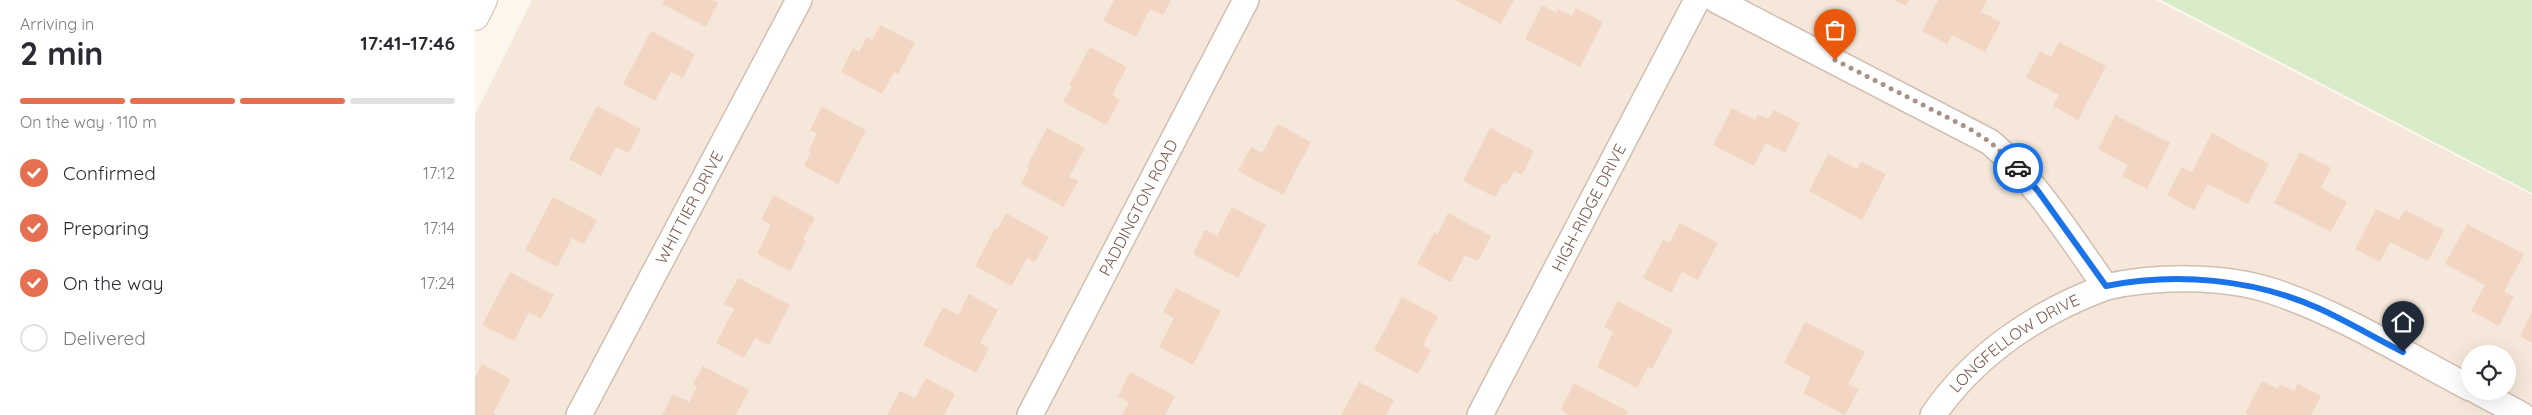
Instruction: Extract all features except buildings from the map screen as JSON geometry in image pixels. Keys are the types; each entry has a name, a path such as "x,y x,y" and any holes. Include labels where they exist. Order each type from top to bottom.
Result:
{"street":[{"path":"475,16 483,0"},
{"name":"WHITTIER DRIVE","path":"579,415 799,0"},
{"name":"PADDINGTON ROAD","path":"1030,415 1246,0"},
{"name":"HIGH-RIDGE DRIVE","path":"1480,415 1697,0"},
{"path":"1716,0 1990,142 2007,156 2038,191 2106,286"},
{"name":"LONGFELLOW DRIVE","path":"1933,415 1962,379 2029,323 2070,300 2106,286 2128,282 2168,279 2229,282 2270,290 2319,308 2461,383"},
{"path":"2494,400 2522,415"}],"shaded area":[{"path":"532,0 2156,0 2532,195 2532,415 475,415 475,115"}],"green space":[{"path":"2161,0 2532,0 2532,193"}],"way so far":[{"path":"1835,60 1970,129 1990,142 2018,168"}],"route":[{"path":"2018,168 2038,191 2106,286 2128,282 2168,279 2229,282 2270,290 2319,308 2403,352"}]}
